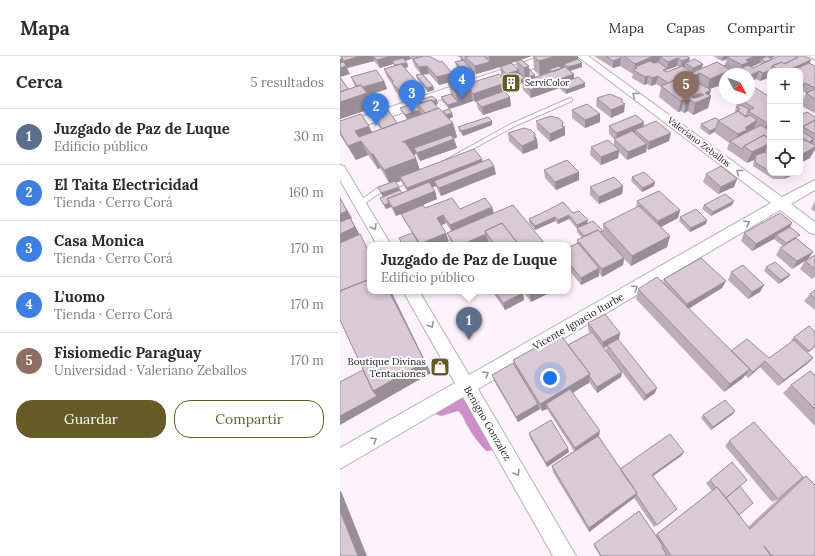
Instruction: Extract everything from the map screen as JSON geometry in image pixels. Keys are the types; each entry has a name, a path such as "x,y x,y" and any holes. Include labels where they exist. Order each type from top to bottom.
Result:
{"main road":[{"path":"340,129 555,56"},
{"path":"796,56 815,66"}],"street":[{"name":"Valeriano Zeballos","path":"582,56 815,229"},
{"path":"340,169 382,242"},
{"name":"Vicente Ignacio Iturbe","path":"340,459 815,184"},
{"name":"Benigno Gonzalez","path":"413,294 565,556"}],"lane":[{"path":"436,167 513,125 570,100"},
{"path":"360,203 378,191 415,177"}],"shaded area":[{"path":"461,390 495,450 486,451 474,436 458,411 441,416 433,413"}],"building":[{"path":"341,56 360,56 344,61"},
{"path":"373,56 392,56 377,60"},
{"path":"423,56 413,59 411,57"},
{"path":"429,56 440,62 442,61 452,73 437,77 427,66 419,67 413,59"},
{"path":"460,56 469,56 465,57 466,59 464,60"},
{"path":"484,56 490,62 475,66 465,57"},
{"path":"533,56 556,56 539,61"},
{"path":"606,56 621,56 621,58 613,61"},
{"path":"624,56 654,56 635,64"},
{"path":"687,56 690,58 682,61 678,58 668,62 660,57"},
{"path":"754,56 746,60 749,62 742,65 727,57"},
{"path":"767,56 772,59 766,62 761,59"},
{"path":"779,56 798,57 784,64 782,62 772,66 772,68 767,68 767,72 763,73 759,71 755,73 755,68 753,68"},
{"path":"801,56 811,60 793,68 776,68 772,66 782,62 784,64"},
{"path":"403,58 407,63 395,65 392,61"},
{"path":"578,59 582,63 568,67 564,64"},
{"path":"695,59 703,64 693,68 685,63"},
{"path":"463,60 474,72 467,74 455,62"},
{"path":"521,60 529,66 524,68 516,61"},
{"path":"650,61 654,63 658,62 667,68 663,70 667,72 682,66 692,72 668,83 658,76 652,78 648,76 645,77 633,70 637,68 635,67"},
{"path":"344,62 346,66 340,68 340,63"},
{"path":"717,62 728,68 719,68 719,75 710,79 700,73 684,80 689,83 695,81 711,90 705,93 711,96 695,103 690,100 681,101 661,86","holes":["678,82 683,86 678,88 673,84","701,93 704,95 695,98 692,97"]},
{"path":"511,63 519,70 506,74 500,67"},
{"path":"809,63 815,66 815,88 805,83 803,84 803,68 798,68"},
{"path":"401,64 418,83 399,90 392,83 393,81 384,69"},
{"path":"726,65 732,68 728,68 724,66"},
{"path":"748,65 753,68 741,68"},
{"path":"559,66 562,68 553,72 549,69"},
{"path":"565,67 574,74 530,90 522,82"},
{"path":"529,69 535,75 529,77"},
{"path":"376,70 384,81 363,87 361,85 357,86 351,77"},
{"path":"519,73 525,78 520,80"},
{"path":"422,74 433,86 427,88 416,75"},
{"path":"499,74 508,82 473,94 470,86 467,84"},
{"path":"340,77 348,89 340,92"},
{"path":"578,77 585,83 566,90 559,84"},
{"path":"462,79 470,86 455,91 448,83"},
{"path":"361,85 367,93 340,102 340,92"},
{"path":"755,88 767,95 767,123 748,111 754,108 748,104 755,104"},
{"path":"815,89 815,99 806,93"},
{"path":"504,91 510,97 482,107 476,101"},
{"path":"451,94 458,102 448,105 441,97"},
{"path":"610,94 622,99 622,102 625,104 611,110 597,98"},
{"path":"432,96 437,100 422,103 420,100"},
{"path":"431,100 438,108 425,113 418,104"},
{"path":"415,103 420,110 405,115 400,108"},
{"path":"587,104 600,114 585,120 572,110"},
{"path":"741,105 750,110 745,116 738,111 736,112 740,109 736,107"},
{"path":"439,108 453,123 402,142 405,142 416,158 384,170 373,154 371,154 361,141 348,146 340,132 340,121 361,114 369,126 355,131 359,137"},
{"path":"449,109 452,113 446,115 443,111"},
{"path":"388,110 397,123 382,129 373,115"},
{"path":"738,111 746,117 750,115 757,120 745,128 747,130 738,134 718,121"},
{"path":"807,112 815,117 815,120 803,126 803,114"},
{"path":"636,115 644,122 617,133 609,126"},
{"path":"551,116 558,118 563,122 562,126 565,127 550,134 536,121"},
{"path":"488,117 492,121 462,131 458,127"},
{"path":"715,118 719,120 716,128 710,131 701,124"},
{"path":"815,120 815,134 803,127"},
{"path":"656,121 671,133 649,142 635,130"},
{"path":"761,125 767,129 767,137 764,135 744,146 742,149 730,141"},
{"path":"524,128 531,130 535,134 534,138 537,139 522,146 508,133"},
{"path":"632,131 647,144 628,152 614,139"},
{"path":"803,132 814,139 809,142 803,138"},
{"path":"451,135 454,139 417,153 414,148"},
{"path":"764,135 767,137 767,144 752,152 744,146"},
{"path":"803,139 815,145 815,147 803,154"},
{"path":"608,140 619,150 601,157 591,147"},
{"path":"474,149 482,159 407,188 400,177"},
{"path":"765,152 767,153 767,170 755,162 756,155"},
{"path":"489,159 494,166 439,188 434,181"},
{"path":"567,160 579,172 555,182 544,170"},
{"path":"721,166 737,179 721,187 706,174"},
{"path":"644,172 655,182 643,188 632,177"},
{"path":"614,177 623,186 599,197 590,187"},
{"path":"395,181 399,187 381,193 378,187"},
{"path":"429,182 435,191 393,208 387,199"},
{"path":"400,190 402,193 387,199 389,203 384,205 380,198"},
{"path":"659,191 680,210 658,221 637,201"},
{"path":"725,194 734,201 713,212 704,205"},
{"path":"340,198 347,211 340,214"},
{"path":"452,198 460,209 485,198 492,207 450,225 443,215 437,218 446,233 425,242 419,242 401,214 423,205 425,208"},
{"path":"563,202 573,213 579,211 588,220 577,225 569,215 558,220 555,217 535,226 529,219 548,210"},
{"path":"513,205 544,242 517,242 502,223 485,231 486,234 468,242 453,242 447,233"},
{"path":"639,206 670,236 632,256 603,224"},
{"path":"696,209 707,220 691,228 680,217"},
{"path":"780,213 792,223 756,244 744,233"},
{"path":"350,218 355,227 340,234 340,222"},
{"path":"593,221 603,231 600,232 598,230 584,236 577,228"},
{"path":"502,223 517,242 493,242 485,231"},
{"path":"790,227 800,235 786,243 776,235"},
{"path":"598,230 624,258 602,269 577,240"},
{"path":"412,233 418,242 401,242 399,238"},
{"path":"360,234 367,248 367,280 340,291 340,243"},
{"path":"796,238 813,252 797,261 780,248"},
{"path":"578,243 599,268 581,278 571,266 571,246"},
{"path":"815,255 815,269 805,261"},
{"path":"701,258 726,281 687,304 664,279"},
{"path":"775,262 790,275 781,280 766,267"},
{"path":"743,265 764,285 752,292 731,272"},
{"path":"657,277 750,369 730,384 638,289"},
{"path":"367,280 367,294 391,294 425,362 373,391 340,320 340,291"},
{"path":"815,290 815,299 810,294"},
{"path":"497,294 521,294 503,303"},
{"path":"605,314 620,333 603,342 588,323"},
{"path":"809,326 815,332 815,346 809,351 794,337"},
{"path":"592,332 622,372 597,387 589,376 590,374 568,345"},
{"path":"560,334 590,374 540,404 513,360"},
{"path":"618,339 657,388 646,395 607,345"},
{"path":"747,339 769,358 794,340 813,358 784,380 765,361 753,372 731,351"},
{"path":"513,363 538,404 516,417 492,375"},
{"path":"363,370 377,396 340,416 340,382"},
{"path":"810,371 815,375 815,409 791,385"},
{"path":"570,389 600,431 575,448 546,404"},
{"path":"725,400 735,411 713,427 703,415"},
{"path":"551,420 568,448 546,463 529,433"},
{"path":"754,422 803,477 778,499 729,441"},
{"path":"670,434 684,452 652,475 677,509 657,525 620,469"},
{"path":"598,436 637,493 589,528 552,466"},
{"path":"732,462 747,480 726,498 710,480"},
{"path":"806,476 815,485 815,556 772,556 764,546 771,556 671,556 657,534 717,487 750,529"},
{"path":"740,486 753,503 739,515 726,498"},
{"path":"340,511 358,556 340,556"},
{"path":"639,511 663,546 662,547 667,556 601,556 594,544"}],"place":[{"name":"ServiColor","path":"511,83"},
{"name":"L'uomo","path":"462,99"},
{"name":"Fisiomedic Paraguay","path":"686,104"},
{"name":"Casa Monica","path":"412,113"},
{"name":"El Taita Electricidad","path":"376,126"},
{"name":"Juzgado de Paz de Luque","path":"469,340"},
{"name":"Boutique Divinas Tentaciones","path":"440,367"}]}
